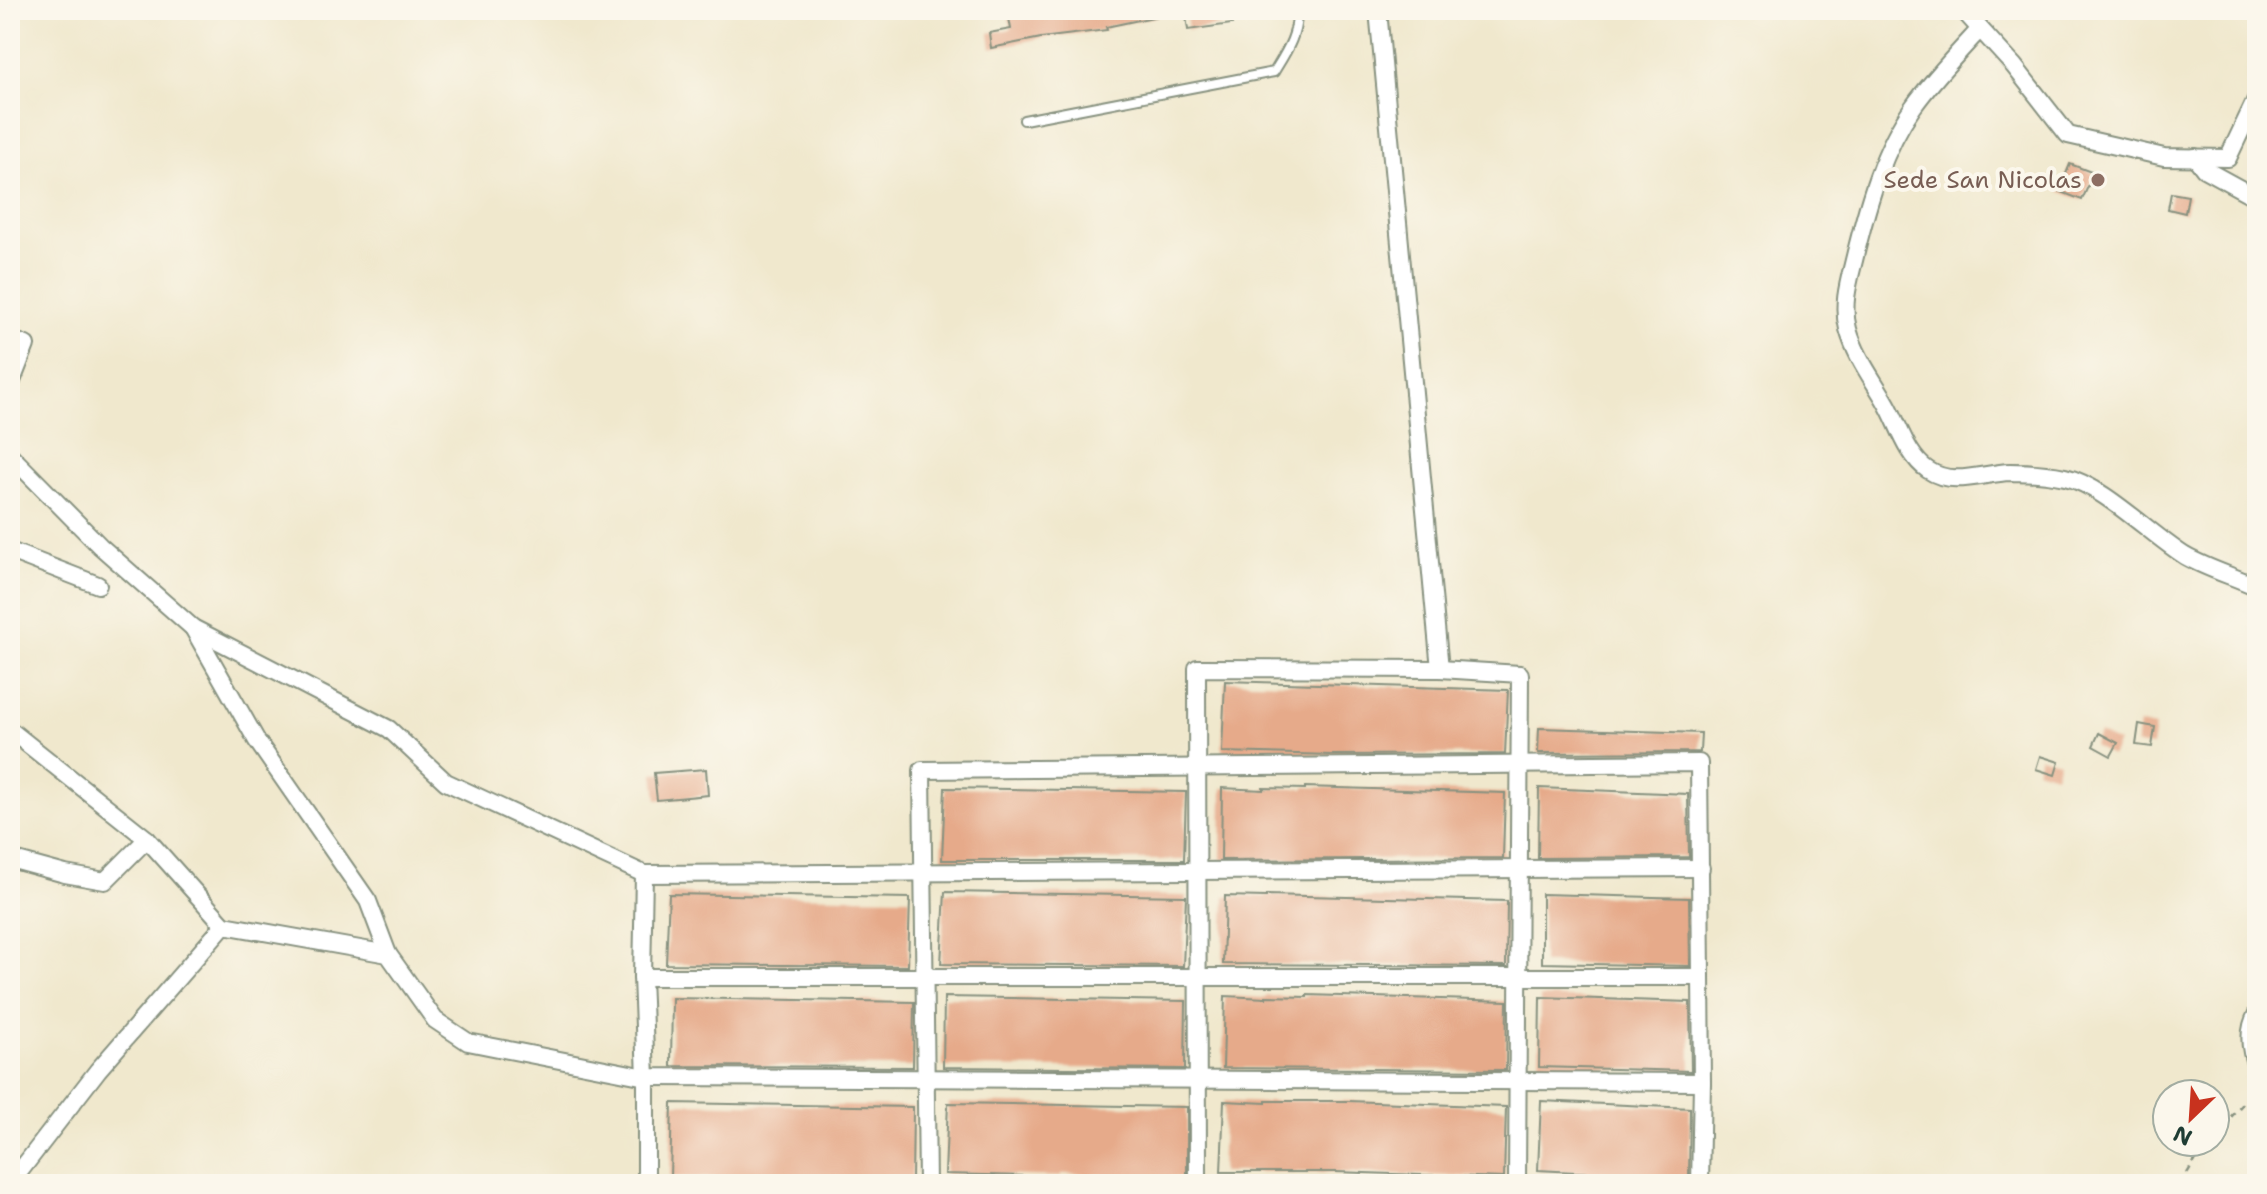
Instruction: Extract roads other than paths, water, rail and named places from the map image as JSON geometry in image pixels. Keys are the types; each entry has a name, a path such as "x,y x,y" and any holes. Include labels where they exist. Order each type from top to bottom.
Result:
{"street":[{"path":"1378,10 1440,669"},
{"path":"1963,10 2014,66 2068,135 2164,157 2228,158 2257,97"},
{"path":"1980,29 1911,110 1884,161 1864,219 1845,303 1848,329 1864,370 1914,456 1935,474 1954,479 2010,472 2075,480 2095,490 2186,556 2257,587"},
{"path":"2195,157 2204,169 2257,198"},
{"path":"10,339 26,345 10,386"},
{"path":"10,455 100,546 193,628 389,729 446,782 644,874 1701,868"},
{"path":"10,551 98,585"},
{"path":"193,628 257,741 368,901 388,954 435,1020 468,1042 646,1077 1702,1082"},
{"path":"1198,1184 1197,668 1440,669 1520,674 1517,1184"},
{"path":"10,730 147,839 224,925 388,954"},
{"path":"927,1184 922,770 1699,763 1700,1184"},
{"path":"10,859 105,881 147,839"},
{"path":"644,874 642,977 646,1184"},
{"path":"10,1184 98,1070 224,925"},
{"path":"642,977 1701,977"},
{"path":"2257,1013 2249,1035 2257,1068"}],"lane":[{"path":"1024,120 1274,72 1288,48 1297,19 1296,10"}],"place":[{"name":"Sede San Nicolas","path":"2098,180"}]}
